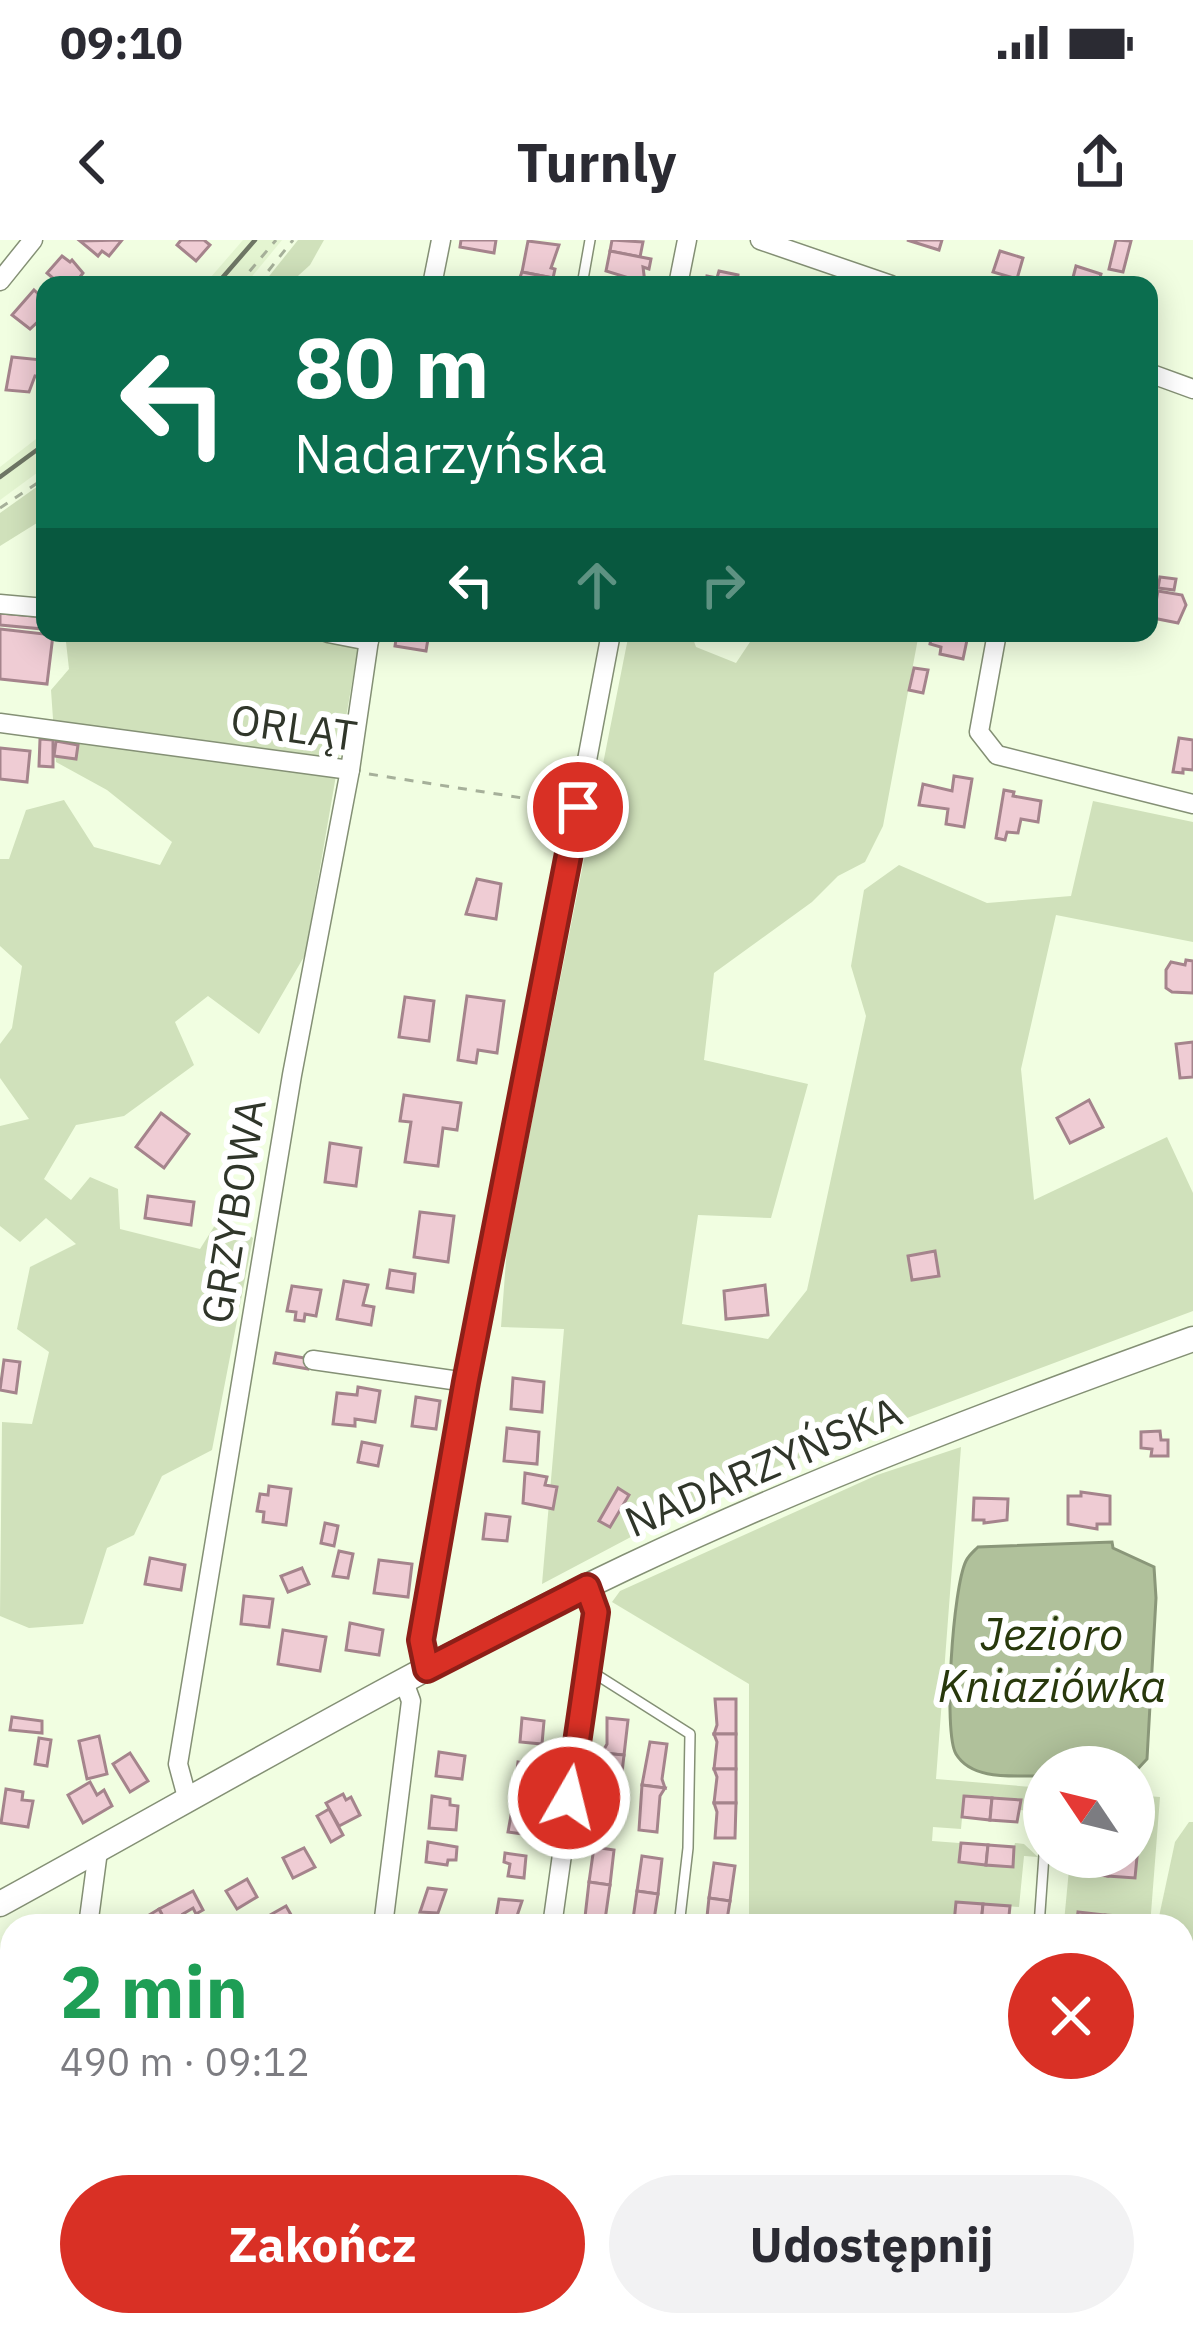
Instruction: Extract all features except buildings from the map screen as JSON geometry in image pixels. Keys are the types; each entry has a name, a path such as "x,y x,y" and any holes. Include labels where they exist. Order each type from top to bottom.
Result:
{"street":[{"path":"0,281 34,240"},
{"path":"434,276 441,240"},
{"path":"680,276 687,240"},
{"path":"760,240 865,276"},
{"path":"1158,377 1193,389"},
{"path":"0,604 36,607"},
{"name":"GRZYBOWA","path":"188,1801 178,1764 369,642"},
{"path":"427,1669 421,1640 466,1382 608,642"},
{"path":"995,642 979,731 997,755 1193,804"},
{"name":"ORLĄT","path":"0,723 350,770"},
{"name":"NADARZYŃSKA","path":"0,1904 427,1669 587,1587 868,1461 1193,1339"},
{"path":"313,1360 466,1382"},
{"path":"554,1914 596,1612 587,1587"},
{"path":"384,1914 411,1701 404,1682"},
{"path":"90,1914 98,1851"}],"lane":[{"path":"584,276 590,240"},
{"path":"586,1669 690,1734 681,1914"},
{"path":"1040,1914 1042,1878"}],"path":[{"path":"246,276 276,240"},
{"path":"263,276 293,240"},
{"path":"0,508 36,484"},
{"name":"ORLĄT","path":"350,770 578,807"}],"shaded area":[{"path":"243,240 282,240 252,276 212,276"},
{"path":"298,240 324,240 298,276 269,276"},
{"path":"36,439 36,474 0,500 0,467"},
{"path":"36,487 36,524 0,546 0,513"},
{"path":"66,642 323,642 358,648 305,955 259,1034 208,996 175,1022 194,1065 124,1116 76,1125 44,1179 71,1200 90,1177 118,1189 120,1229 200,1249 222,1214 253,1238 212,1450 162,1476 134,1535 107,1548 83,1624 29,1628 0,1616 2,1422 32,1424 49,1352 17,1329 30,1267 76,1244 46,1218 20,1242 0,1226 0,1126 29,1119 0,1078 0,1044 12,1028 22,966 0,946 0,859 9,859 26,810 64,800 94,847 160,865 172,842 107,790 56,762 51,690 69,669"},
{"path":"627,642 694,642 696,647 736,663 750,642 917,642 883,826 865,862 838,876 812,902 714,973 704,1060 808,1084 771,1218 698,1215 682,1324 768,1339 807,1290 866,1016 851,966 864,890 899,865 987,903 1071,896 1093,801 1193,822 1193,942 1056,915 1021,1069 1034,1200 1167,1137 1193,1193 1193,1311 733,1483 542,1584 564,1329 501,1327 507,1247"},
{"path":"961,1447 936,1779 1023,1786 1023,1810 1020,1800 964,1796 961,1829 933,1827 932,1841 1023,1844 1019,1907 956,1902 955,1914 749,1914 749,1684 612,1602 620,1591 877,1475"},
{"path":"1155,1797 1160,1797 1155,1862"},
{"path":"1193,1822 1193,1914 1160,1914 1175,1842"},
{"path":"1068,1878 1154,1878 1151,1914 1065,1914"}],"water":[{"name":"Jezioro Kniaziówka","path":"1112,1542 1113,1548 1154,1567 1148,1746 1023,1746 1023,1776 984,1773 956,1754 950,1718 954,1628 961,1576 978,1547"}],"railway":[{"path":"224,276 255,240"},
{"path":"0,477 36,451"}],"route":[{"path":"569,1798 596,1612 587,1587 427,1669 421,1640 578,807"}]}
